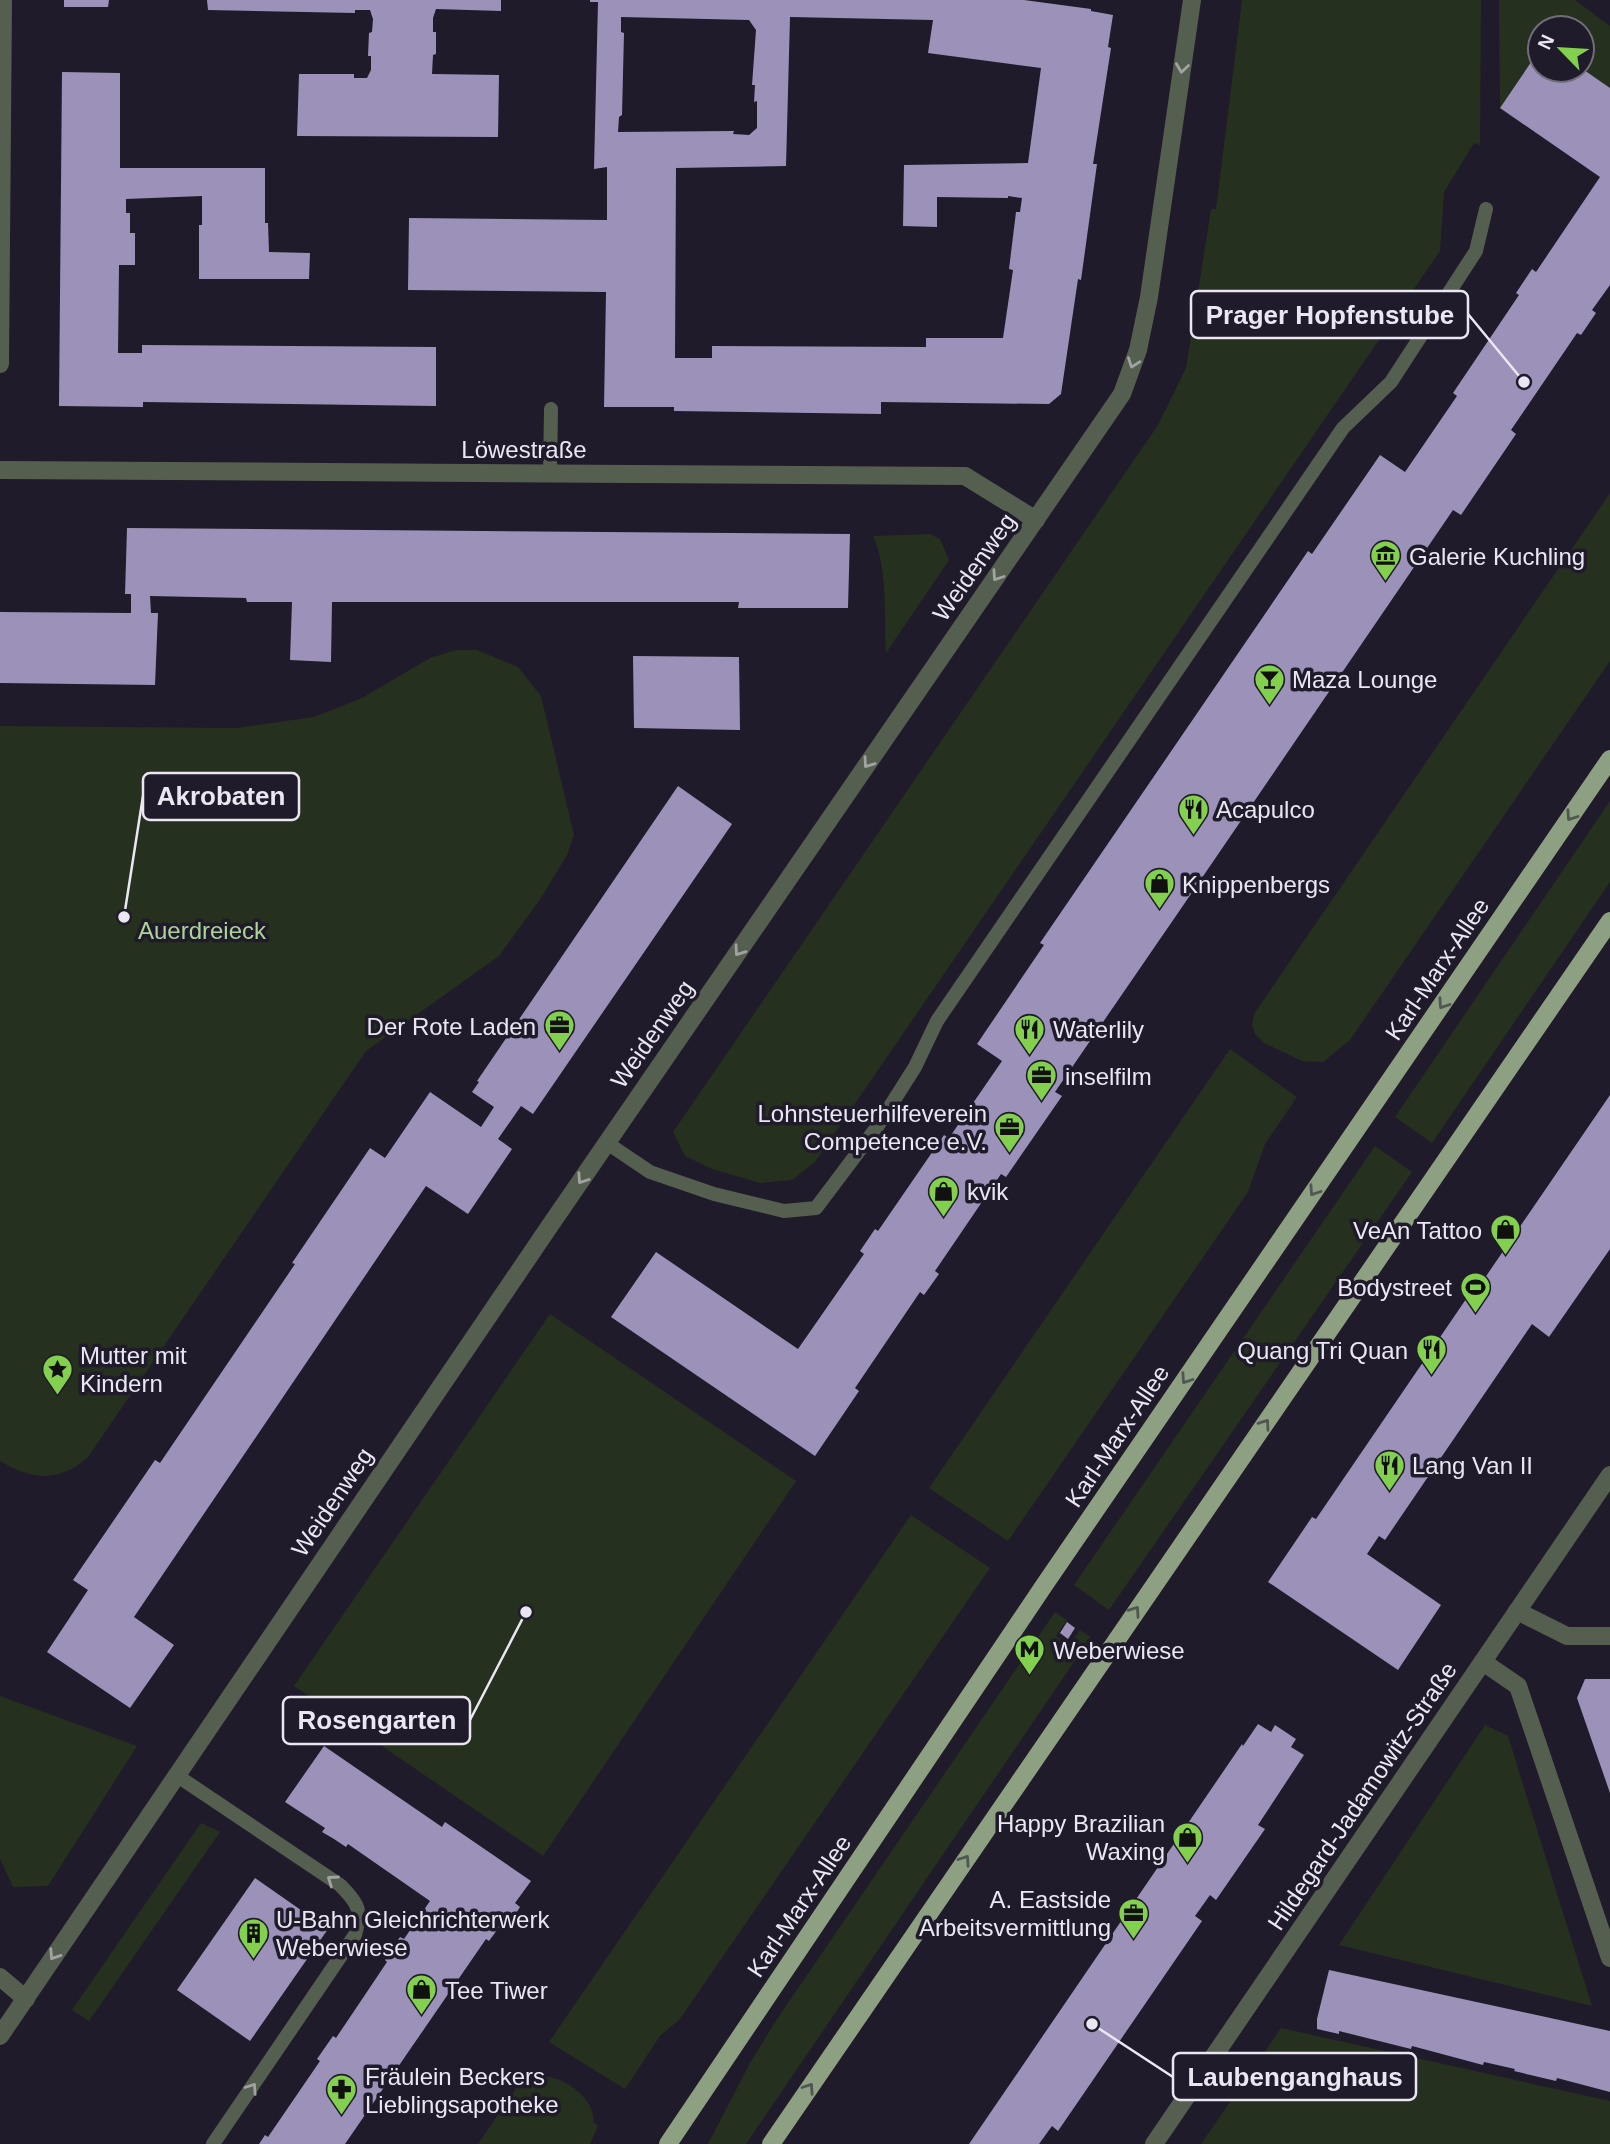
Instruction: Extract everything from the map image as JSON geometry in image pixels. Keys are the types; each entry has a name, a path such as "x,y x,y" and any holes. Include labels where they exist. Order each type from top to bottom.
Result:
{"main road":[{"name":"Karl-Marx-Allee","path":"668,2144 1045,1584 1610,760"},
{"path":"771,2144 1610,921"}],"street":[{"path":"0,364 3,0"},
{"name":"Weidenweg","path":"0,2036 607,1143 1122,394 1138,350 1156,253 1192,0"},
{"name":"Löwestraße","path":"0,470 965,476 1036,520"},
{"name":"Hildegard-Jadamowitz-Straße","path":"1154,2144 1610,1475"},
{"path":"1517,1611 1567,1636 1610,1636"},
{"path":"1483,1662 1518,1686 1610,1958"},
{"path":"0,1977 26,1999"}],"lane":[{"path":"607,1143 650,1172 714,1194 784,1211 816,1208 877,1126 915,1067 937,1021 1248,564 1343,428 1391,382 1476,251 1486,209"},
{"path":"550,474 551,409"},
{"path":"176,1775 340,1885 356,1900 360,1917 355,1936 213,2144"}],"green space":[{"path":"1242,0 1481,0 1480,145 1474,143 1444,192 1440,251 815,1162 792,1180 760,1183 712,1169 685,1156 673,1132 1158,425 1186,368 1211,209 1216,209"},
{"path":"1499,0 1575,0 1594,14 1526,14 1526,70 1500,108"},
{"path":"1596,16 1610,26 1610,88 1596,78"},
{"path":"1610,493 1610,661 1350,1040 1323,1062 1302,1061 1264,1043 1255,1034 1252,1025 1254,1014"},
{"path":"930,534 940,539 949,560 886,653 883,578 873,536"},
{"name":"Auerdreieck","path":"456,650 477,650 518,667 541,696 574,835 567,855 541,898 499,956 366,1051 88,1457 67,1471 45,1476 23,1472 0,1461 0,726 237,728 314,717 362,698 430,658"},
{"path":"1610,801 1610,882 1432,1143 1395,1117"},
{"path":"1230,1049 1297,1097 1265,1144 1248,1192 1008,1541 929,1488"},
{"path":"1375,1146 1412,1172 1109,1610 1074,1585"},
{"path":"550,1314 796,1481 543,1856 294,1686"},
{"path":"911,1515 990,1568 680,2019 660,2036 625,2089 549,2042"},
{"path":"1055,1612 1067,1620 1056,1636 1069,1645 1080,1630 1091,1637 746,2144 708,2144 750,2063 777,2019"},
{"path":"0,1696 137,1746 48,1886 13,1887 0,1859"},
{"path":"1485,1725 1508,1736 1592,2006 1339,1945"},
{"path":"201,1823 220,1832 89,2021 72,2010"},
{"path":"1281,2028 1610,2101 1610,2144 1201,2144"},
{"path":"527,2072 560,2080 584,2097 591,2109 593,2122 598,2126 590,2144 478,2144"}],"building":[{"path":"64,0 109,0 108,7 64,7"},
{"path":"207,0 501,0 501,11 436,9 433,18 436,54 433,55 432,74 499,75 498,137 297,136 299,74 354,74 354,78 367,78 371,70 371,56 368,56 373,19 370,10 355,10 355,13 208,10"},
{"path":"1024,0 1091,9 1113,15 1108,47 1111,48 1093,164 1097,164 1081,280 1078,279 1061,394 1049,404 881,402 881,414 674,411 674,407 604,407 606,292 408,290 409,218 607,220 607,167 594,169 598,2 590,2","holes":["621,17 749,20 756,30 752,85 755,85 754,102 757,101 757,128 749,135 733,134 734,131 618,132 619,117 622,115 624,33 621,32","790,17 933,20 928,53 1041,68 1028,163 904,165 903,226 937,227 937,197 1022,198 1020,212 1016,212 1009,269 1013,270 1003,338 926,338 926,347 712,346 712,358 675,358 676,168 786,166"]},
{"path":"1526,70 1526,84 1596,84 1596,78 1610,88 1610,285 1592,310 1596,313 1581,335 1577,333 1511,430 1516,434 1461,515 1453,510 1055,1092 1062,1096 1006,1177 1001,1174 935,1271 939,1274 924,1295 920,1292 855,1388 859,1391 815,1456 611,1317 656,1252 798,1349 864,1254 860,1251 875,1229 878,1231 944,1135 949,1138 1002,1061 977,1044 1044,945 1040,943 1308,551 1312,554 1380,455 1405,472 1457,396 1453,393 1519,295 1516,293 1532,269 1536,272 1600,177 1500,108"},
{"path":"62,72 120,73 120,168 265,168 265,223 268,223 269,252 310,253 309,279 199,279 202,196 126,199 126,213 130,213 130,233 135,233 135,265 119,265 118,353 142,353 142,345 436,347 436,406 143,402 143,407 59,406"},
{"path":"127,528 850,534 848,608 738,608 739,602 332,602 331,662 290,660 292,602 150,596 151,613 158,613 155,685 0,683 0,612 131,613 131,594 125,594"},
{"path":"633,656 739,657 740,730 634,728"},
{"path":"678,786 732,824 533,1114 521,1106 498,1139 512,1149 468,1214 426,1186 134,1617 174,1645 130,1708 47,1652 88,1590 73,1580 155,1460 160,1463 370,1148 385,1158 430,1092 481,1127 494,1107 472,1092 479,1082 477,1081"},
{"path":"1610,1095 1610,1249 1549,1337 1532,1324 1385,1540 1379,1536 1367,1554 1441,1605 1398,1670 1268,1582 1312,1517 1316,1519 1477,1283 1480,1285"},
{"path":"1067,1622 1075,1628 1068,1639 1060,1633"},
{"path":"1585,1679 1610,1679 1610,1793 1577,1698"},
{"path":"1258,1724 1271,1732 1275,1725 1296,1739 1291,1747 1304,1755 1258,1825 1265,1829 1216,1900 1210,1895 1195,1916 1202,1921 1058,2131 1052,2126 1039,2144 969,2144 1242,1744 1243,1746"},
{"path":"324,1746 442,1827 445,1822 531,1881 515,1903 520,1907 510,1923 505,1919 489,1941 486,1939 345,2144 259,2144 265,2135 268,2137 320,2061 317,2059 333,2036 336,2038 387,1962 385,1960 400,1937 404,1939 430,1901 348,1844 346,1847 322,1832 325,1828 285,1802"},
{"name":"U-Bahn Gleichrichterwerk Weberwiese","path":"255,1878 328,1929 250,2041 177,1990"},
{"path":"1329,1970 1610,2031 1610,2092 1484,2062 1483,2065 1412,2046 1411,2049 1339,2031 1339,2034 1317,2029"}],"place":[{"name":"Prager Hopfenstube","path":"1524,382"},
{"name":"Galerie Kuchling","path":"1386,583"},
{"name":"Maza Lounge","path":"1269,706"},
{"name":"Acapulco","path":"1193,836"},
{"name":"Knippenbergs","path":"1159,911"},
{"name":"Akrobaten","path":"124,917"},
{"name":"Der Rote Laden","path":"559,1053"},
{"name":"Waterlily","path":"1030,1056"},
{"name":"inselfilm","path":"1042,1103"},
{"name":"Lohnsteuerhilfeverein Competence e.V.","path":"1010,1154"},
{"name":"kvik","path":"944,1218"},
{"name":"VeAn Tattoo","path":"1505,1257"},
{"name":"Bodystreet","path":"1475,1314"},
{"name":"Quang Tri Quan","path":"1431,1377"},
{"name":"Mutter mit Kindern","path":"57,1396"},
{"name":"Lang Van II","path":"1389,1492"},
{"name":"Rosengarten","path":"526,1612"},
{"name":"Weberwiese","path":"1030,1677"},
{"name":"Happy Brazilian Waxing","path":"1188,1864"},
{"name":"A. Eastside Arbeitsvermittlung","path":"1134,1940"},
{"name":"U-Bahn Gleichrichterwerk Weberwiese","path":"253,1960"},
{"name":"Tee Tiwer","path":"422,2017"},
{"name":"Laubenganghaus","path":"1092,2024"},
{"name":"Fräulein Beckers Lieblingsapotheke","path":"342,2117"}]}
